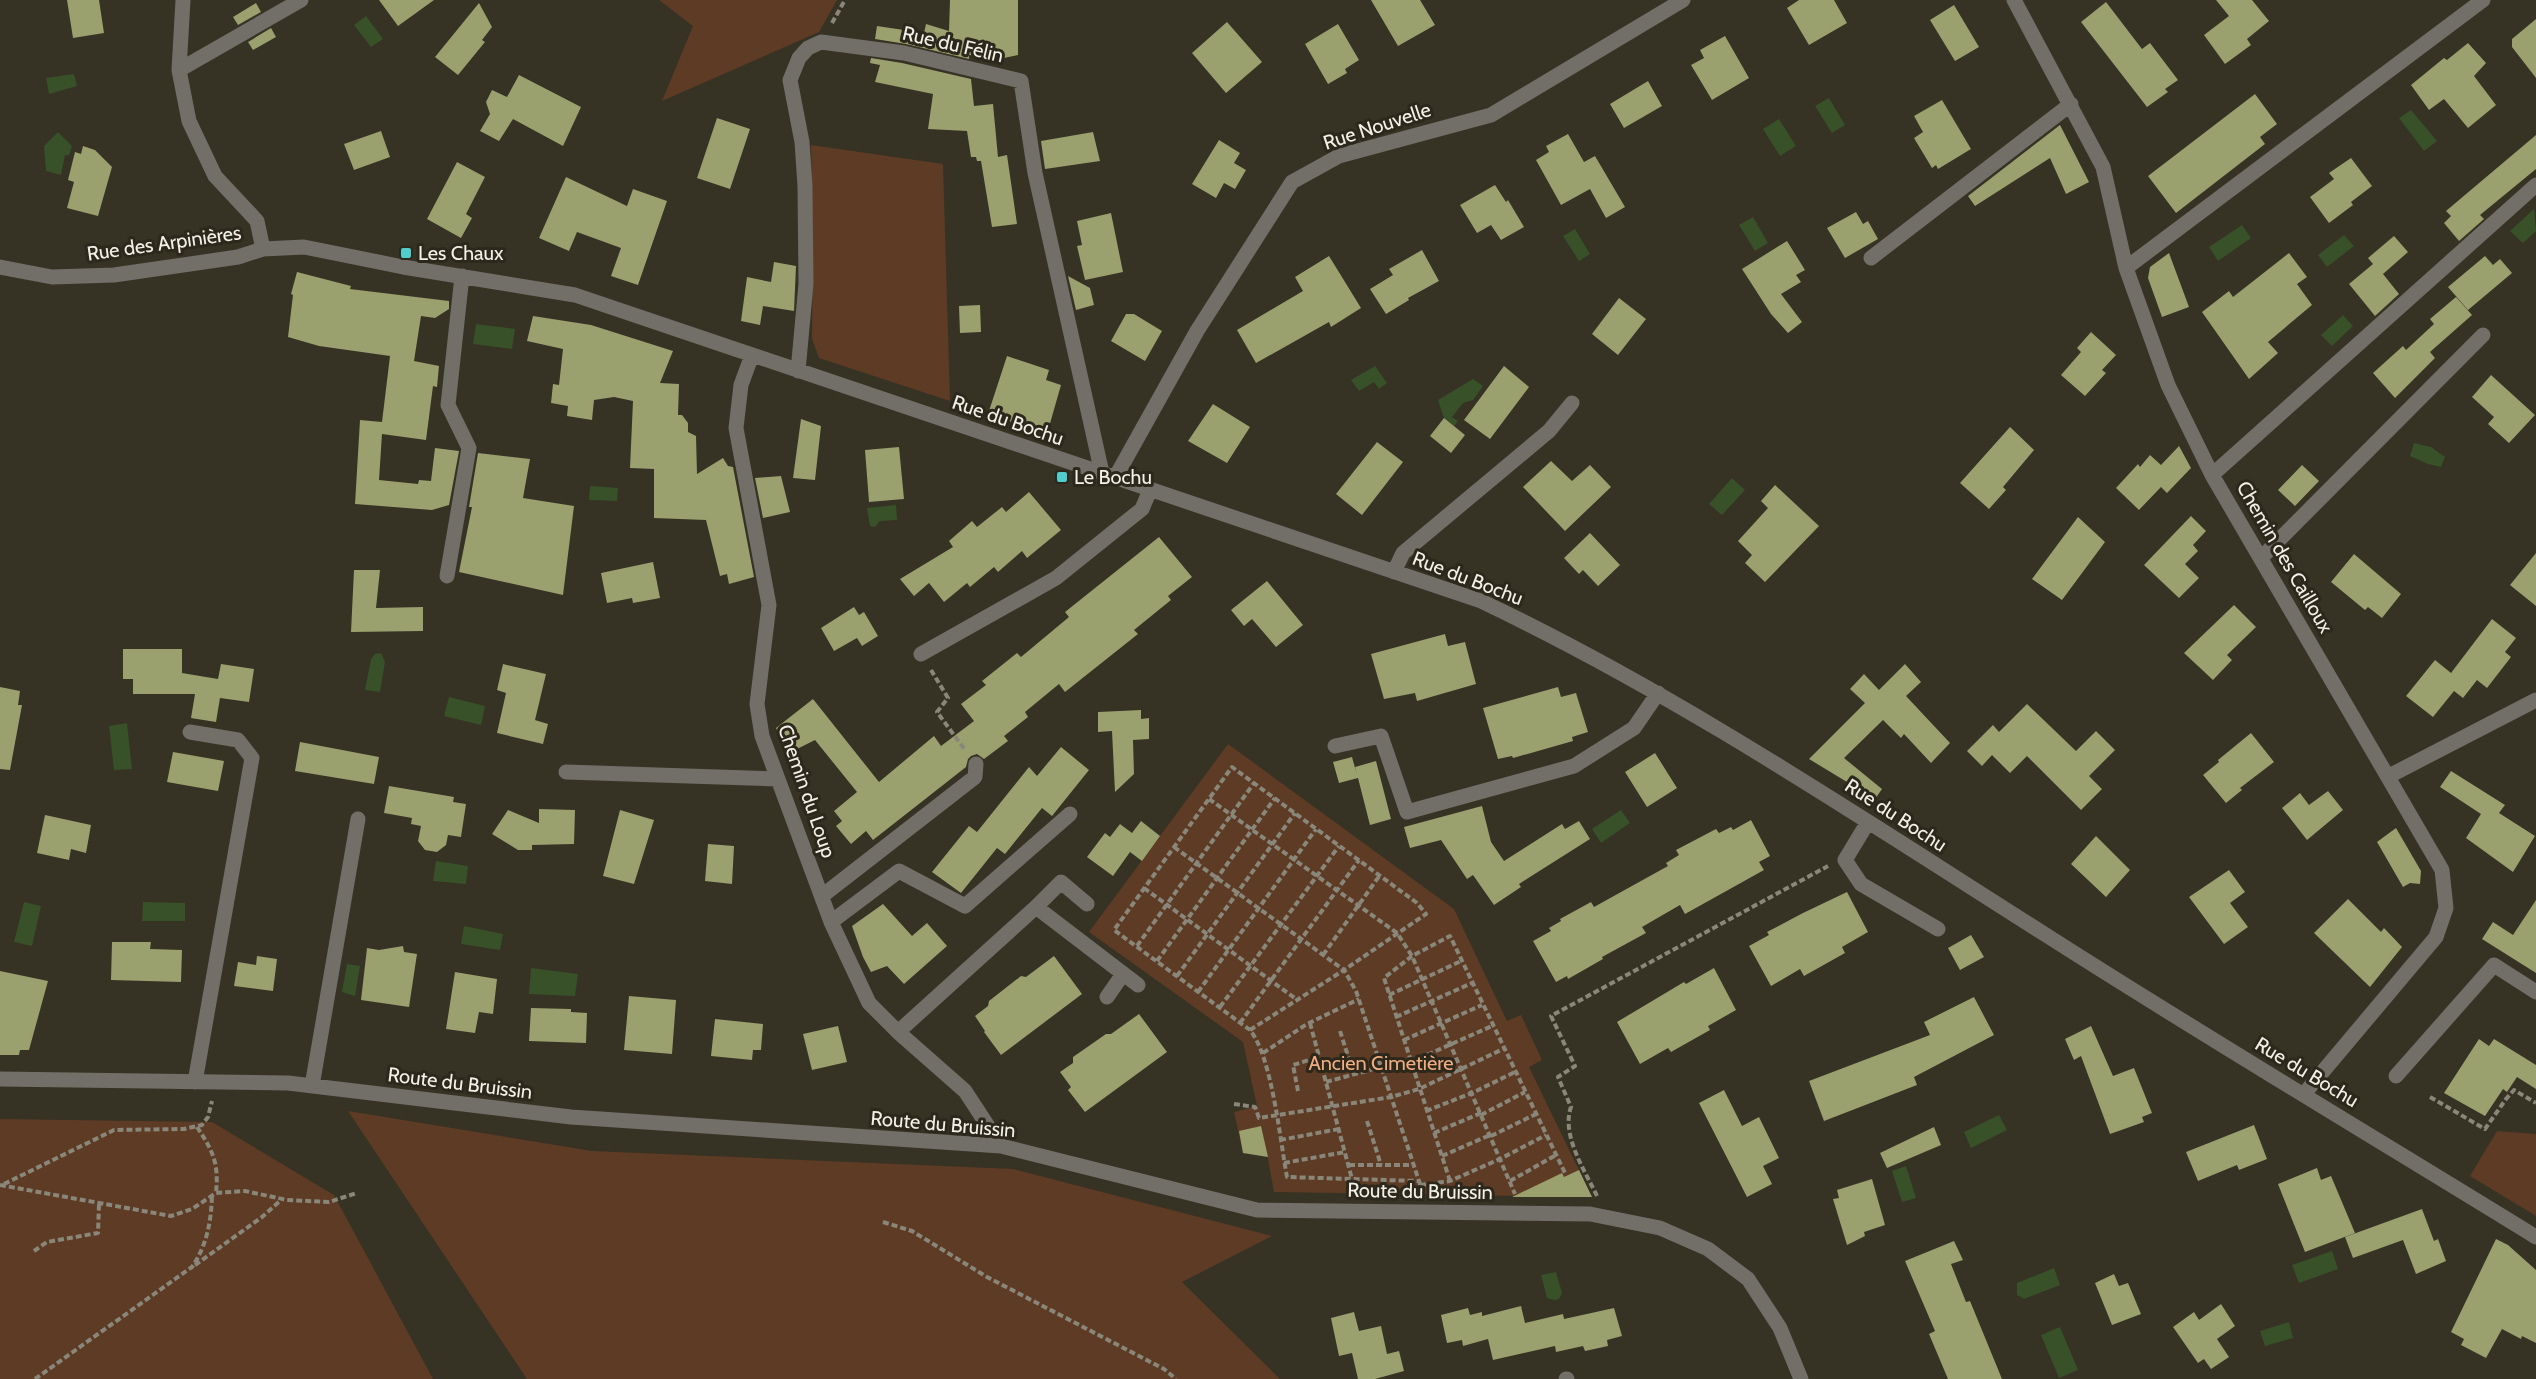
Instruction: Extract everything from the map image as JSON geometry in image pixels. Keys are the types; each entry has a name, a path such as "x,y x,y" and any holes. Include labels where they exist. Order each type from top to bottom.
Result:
{"street":[{"path":"183,0 179,70 189,121 215,176 257,221 263,249"},
{"path":"179,70 301,0"},
{"name":"Rue Nouvelle","path":"1108,476 1292,182 1339,156 1491,115 1683,0"},
{"name":"Chemin des Cailloux","path":"2014,0 2103,167 2126,268 2168,385 2212,475 2442,870 2446,908 2436,937 2304,1094"},
{"path":"2126,268 2483,0"},
{"path":"798,371 806,284 805,186 802,142 790,80 799,58 808,48 821,42"},
{"name":"Rue du Félin","path":"821,42 904,53 1021,81 1035,172 1108,476"},
{"path":"1871,258 2071,104"},
{"path":"2212,475 2536,185"},
{"name":"Rue du Bochu","path":"263,249 310,248 575,295 1481,601 1564,640 1658,693 1868,822 2153,1004 2536,1237"},
{"name":"Rue des Arpinières","path":"0,267 52,277 114,275 238,257 263,249"},
{"path":"447,576 469,448 448,405 462,276"},
{"path":"2261,558 2483,335"},
{"name":"Chemin du Loup","path":"752,355 741,385 736,428 769,605 757,704 762,736 831,922 869,1003 897,1032 964,1091 1001,1146"},
{"path":"1394,572 1403,553 1549,431 1572,403"},
{"path":"921,654 1056,578 1142,509 1150,490"},
{"path":"1335,746 1381,736 1407,812 1574,766 1634,728 1658,693"},
{"path":"2389,776 2536,700"},
{"path":"190,732 238,740 252,758 195,1082"},
{"path":"822,896 975,777 976,764"},
{"path":"566,772 777,779"},
{"path":"831,922 899,871 964,906 1070,814"},
{"path":"312,1086 357,819"},
{"path":"1868,822 1845,860 1861,884 1938,929"},
{"path":"897,1032 1061,882 1087,904"},
{"path":"1036,907 1138,986"},
{"path":"2396,1076 2494,965 2536,992"},
{"path":"1107,997 1123,974"},
{"name":"Route du Bruissin","path":"0,1079 216,1082 312,1086 571,1118 1001,1146 1257,1210 1596,1215 1660,1228 1708,1249 1748,1279 1780,1328 1801,1379"}],"path":[{"path":"821,42 845,0"},
{"path":"921,654 948,698 937,712 976,764"},
{"path":"1250,1029 1344,970 1426,914 1417,903 1232,767 1114,930 1250,1029 1258,1040 1263,1053 1287,1177 1419,1183 1450,1181 1546,1135"},
{"path":"1137,946 1254,783"},
{"path":"1157,961 1275,798"},
{"path":"1209,799 1397,933 1412,956 1452,1045 1510,1181 1516,1197 1518,1213"},
{"path":"1177,976 1295,813"},
{"path":"1198,992 1316,829"},
{"path":"1220,1007 1339,846"},
{"path":"1174,847 1344,970 1359,999 1424,1195 1423,1212"},
{"path":"1240,1023 1359,860"},
{"path":"1597,1197 1573,1142 1567,1119 1571,1107 1558,1077 1575,1066 1551,1016 1819,869 1845,860"},
{"path":"1323,955 1380,875"},
{"path":"1144,888 1297,1000"},
{"path":"1450,1181 1384,978 1412,956 1450,936 1565,1173"},
{"path":"1389,995 1461,961"},
{"path":"1396,1017 1472,983"},
{"path":"1263,1053 1310,1023 1359,999"},
{"path":"1404,1040 1482,1005"},
{"path":"1310,1023 1352,1179"},
{"path":"1411,1062 1492,1026"},
{"path":"1340,1031 1354,1075"},
{"path":"1234,1104 1255,1107 1259,1118 1391,1097 1419,1089 1503,1049"},
{"path":"1298,1091 1293,1065 1319,1057"},
{"path":"1326,1082 1382,1067"},
{"path":"1426,1111 1472,1093 1515,1072"},
{"path":"1,1185 114,1130 184,1129 202,1125 208,1118 216,1082"},
{"path":"2430,1097 2485,1130 2514,1090 2536,1103"},
{"path":"1434,1133 1481,1114 1525,1092"},
{"path":"1442,1156 1536,1114"},
{"path":"1367,1121 1381,1165"},
{"path":"192,1267 201,1255 211,1223 218,1174 213,1151 197,1126"},
{"path":"1280,1140 1339,1129"},
{"path":"1284,1163 1346,1152"},
{"path":"1510,1181 1556,1155"},
{"path":"1349,1165 1413,1165"},
{"path":"1,1185 171,1216 192,1209 214,1194 245,1191 282,1199 329,1202 357,1194"},
{"path":"35,1379 262,1217 282,1199"},
{"path":"34,1251 47,1242 98,1233 99,1204"},
{"path":"883,1222 912,1232 987,1277 1164,1369 1176,1379"}],"green space":[{"path":"659,0 837,0 819,32 662,101 693,26"},
{"path":"811,145 943,164 950,401 819,358 812,339"},
{"name":"Ancien Cimetière","path":"1228,744 1454,909 1507,1021 1521,1015 1542,1060 1529,1067 1592,1197 1274,1192 1267,1154 1243,1153 1234,1112 1257,1106 1243,1042 1089,932"},
{"path":"348,1111 592,1151 1013,1169 1272,1236 1182,1282 1280,1379 527,1379"},
{"path":"0,1119 212,1122 334,1195 433,1379 0,1379"},
{"path":"2497,1131 2536,1134 2536,1216 2470,1176"}],"shaded area":[{"path":"366,16 383,39 371,47 354,25"},
{"path":"74,74 77,86 49,94 46,78"},
{"path":"1829,98 1845,125 1832,133 1815,106"},
{"path":"2411,110 2437,141 2424,151 2399,118"},
{"path":"1779,119 1796,146 1780,156 1763,129"},
{"path":"58,132 72,146 69,155 65,155 61,175 46,171 44,146"},
{"path":"2534,209 2536,231 2523,243 2510,231"},
{"path":"1753,217 1768,243 1755,251 1739,225"},
{"path":"2242,225 2251,238 2218,261 2209,247"},
{"path":"1575,229 1590,254 1579,261 1563,236"},
{"path":"2344,235 2354,246 2327,267 2318,255"},
{"path":"2343,315 2353,326 2332,346 2321,335"},
{"path":"476,324 515,329 512,349 473,344"},
{"path":"1375,366 1387,383 1379,389 1374,382 1359,391 1351,380"},
{"path":"1473,379 1483,386 1473,400 1463,403 1452,417 1458,421 1454,426 1444,418 1438,400"},
{"path":"2414,443 2431,447 2445,457 2441,467 2410,456"},
{"path":"1732,478 1745,490 1722,515 1709,504"},
{"path":"590,486 618,488 617,501 589,500"},
{"path":"896,505 897,520 880,521 875,527 870,526 867,508"},
{"path":"381,653 385,662 380,692 365,690 371,659 375,654"},
{"path":"449,697 485,706 481,725 444,716"},
{"path":"127,723 132,769 114,770 109,726"},
{"path":"1621,810 1630,823 1601,843 1592,829"},
{"path":"436,861 468,866 466,884 433,881"},
{"path":"24,902 41,906 32,946 14,942"},
{"path":"143,902 185,903 185,921 142,921"},
{"path":"464,926 503,934 500,950 461,944"},
{"path":"347,964 360,966 355,996 342,992"},
{"path":"531,968 578,974 575,996 529,994"},
{"path":"1999,1115 2007,1130 1971,1148 1964,1132"},
{"path":"1906,1166 1916,1198 1902,1202 1892,1171"},
{"path":"2332,1251 2338,1269 2299,1283 2292,1265"},
{"path":"2054,1268 2060,1285 2024,1299 2017,1295 2017,1283"},
{"path":"1556,1272 1562,1293 1559,1299 1554,1300 1547,1298 1541,1275"},
{"path":"2289,1322 2293,1338 2265,1346 2260,1331"},
{"path":"2060,1327 2078,1370 2059,1378 2041,1335"}],"building":[{"path":"67,0 99,0 104,33 73,38"},
{"path":"379,0 434,0 398,26"},
{"path":"950,0 1018,0 1018,55 1004,58 969,55 969,59 875,39 877,26 924,33 926,24 949,31"},
{"path":"1371,0 1420,0 1435,25 1398,46"},
{"path":"1799,0 1834,0 1847,23 1809,45 1787,8"},
{"path":"2216,0 2252,0 2269,21 2247,39 2251,45 2225,64 2204,35 2229,16"},
{"path":"2106,2 2142,49 2150,43 2178,80 2165,89 2168,92 2147,107 2081,22"},
{"path":"256,3 261,12 238,25 233,17"},
{"path":"479,3 492,27 482,40 485,42 458,75 435,57"},
{"path":"1954,5 1979,47 1955,61 1930,20"},
{"path":"2536,19 2536,78 2512,47 2512,39"},
{"path":"1227,22 1262,62 1226,93 1192,53"},
{"path":"1338,24 1359,60 1345,69 1347,73 1328,84 1305,44"},
{"path":"271,28 276,37 253,50 248,42"},
{"path":"1725,36 1749,78 1712,100 1691,65 1704,58 1700,50"},
{"path":"2468,43 2486,63 2474,76 2496,105 2468,128 2444,99 2429,110 2411,85 2444,58 2447,60"},
{"path":"871,58 971,79 974,106 993,104 998,157 1007,155 1017,224 992,227 981,161 977,161 976,157 971,157 967,131 928,129 933,94 875,82 880,65 870,63"},
{"path":"519,75 581,107 563,146 513,119 499,141 480,131 490,114 486,102 492,90 507,97"},
{"path":"1648,81 1662,106 1624,128 1610,104"},
{"path":"2255,94 2277,124 2260,137 2265,144 2176,213 2148,176"},
{"path":"1942,100 1971,149 1938,169 1936,165 1932,168 1914,138 1923,132 1914,116"},
{"path":"717,118 750,129 730,189 697,178"},
{"path":"2060,125 2089,182 2066,194 2050,158 1975,206 1968,196"},
{"path":"381,131 390,157 354,170 344,144"},
{"path":"1093,132 1100,161 1045,169 1041,141"},
{"path":"1568,134 1584,162 1595,156 1625,207 1606,218 1590,189 1561,205 1536,160 1549,152 1546,146"},
{"path":"2536,135 2536,169 2480,215 2484,219 2459,241 2444,223 2451,216 2446,211"},
{"path":"1219,140 1240,153 1234,163 1246,170 1235,189 1224,183 1216,198 1192,184"},
{"path":"83,146 95,150 112,167 98,216 67,208 74,182 68,180 75,152 81,154"},
{"path":"2351,158 2372,186 2351,202 2353,205 2329,223 2310,197 2334,179 2329,173"},
{"path":"457,162 485,177 466,214 472,218 461,238 427,219"},
{"path":"566,177 627,206 633,189 667,201 638,285 611,276 621,248 577,232 569,251 539,238"},
{"path":"1495,185 1506,202 1508,200 1524,227 1501,240 1491,225 1477,233 1460,205"},
{"path":"1856,212 1863,224 1868,221 1878,239 1845,258 1827,228"},
{"path":"1111,213 1123,272 1085,280 1077,246 1082,245 1077,221"},
{"path":"2394,236 2408,252 2383,274 2399,294 2375,316 2349,284 2373,264 2368,258"},
{"path":"1787,241 1805,270 1796,275 1801,282 1781,294 1802,322 1788,333 1771,314 1742,269"},
{"path":"1422,250 1439,281 1408,298 1409,300 1386,314 1370,289 1393,275 1389,269"},
{"path":"2169,253 2189,307 2162,317 2148,278 2150,267"},
{"path":"2289,253 2307,277 2297,284 2312,305 2268,342 2278,353 2249,379 2202,312 2229,291 2233,297"},
{"path":"1329,256 1361,308 1331,327 1329,322 1256,363 1237,330 1303,291 1295,277"},
{"path":"2485,256 2493,265 2500,259 2512,273 2468,310 2448,287"},
{"path":"774,262 796,266 794,311 763,306 760,325 741,321 747,277 771,282"},
{"path":"297,272 351,286 350,289 449,301 449,309 435,318 421,316 414,361 439,366 437,387 433,386 426,440 382,434 379,480 418,484 419,480 431,481 435,448 459,451 449,505 432,510 355,504 360,420 382,422 390,356 319,346 288,337 293,295 291,294"},
{"path":"1068,276 1090,288 1094,305 1076,310"},
{"path":"2456,297 2472,315 2430,352 2435,358 2395,398 2373,373 2403,346 2406,350 2434,324 2430,319"},
{"path":"1619,298 1646,319 1618,355 1592,334"},
{"path":"980,305 981,332 960,333 959,306"},
{"path":"1126,314 1134,314 1162,331 1145,361 1111,341"},
{"path":"533,316 591,325 673,351 660,383 679,384 678,415 682,415 688,423 688,432 696,436 697,474 723,458 728,466 733,467 754,577 729,584 727,574 720,576 706,520 654,518 654,469 630,468 633,401 614,397 594,400 592,420 567,416 568,406 551,403 553,384 559,385 563,349 527,341"},
{"path":"2091,332 2116,355 2102,370 2106,373 2085,396 2061,375 2081,352 2077,348"},
{"path":"1007,356 1049,370 1046,380 1061,385 1047,434 988,414"},
{"path":"1504,366 1529,387 1490,439 1464,420"},
{"path":"2491,375 2535,415 2509,443 2488,424 2494,417 2472,397"},
{"path":"1213,404 1250,427 1227,463 1188,441"},
{"path":"1444,418 1465,435 1451,453 1430,436"},
{"path":"801,419 821,426 815,480 793,478"},
{"path":"2010,427 2034,450 2003,487 2006,490 1989,509 1960,483"},
{"path":"1377,442 1403,462 1362,515 1336,494"},
{"path":"2179,446 2191,468 2167,493 2161,487 2139,510 2116,488 2138,464 2140,467 2150,455 2161,465"},
{"path":"899,447 904,499 869,502 865,450"},
{"path":"478,453 530,459 523,498 574,506 563,595 459,572 472,507 469,507"},
{"path":"1551,461 1572,481 1590,465 1611,487 1565,531 1523,487"},
{"path":"2302,465 2319,481 2295,506 2278,490"},
{"path":"781,476 790,512 763,518 755,478"},
{"path":"1775,485 1819,526 1765,582 1745,563 1752,555 1738,541 1768,508 1761,501"},
{"path":"1029,492 1061,530 1027,558 1022,551 998,572 994,567 970,587 967,583 944,602 929,583 914,596 900,579 953,547 949,541 972,521 977,527 1002,507 1006,512"},
{"path":"2191,516 2206,531 2193,545 2198,551 2185,564 2199,578 2179,598 2144,565"},
{"path":"2078,517 2105,542 2062,600 2032,579"},
{"path":"1590,533 1620,565 1598,586 1583,570 1579,574 1564,558"},
{"path":"1159,537 1192,577 1168,596 1171,600 1134,630 1138,634 1065,692 1059,684 1025,712 1028,717 1004,736 1008,741 984,759 977,754 971,756 966,767 873,840 866,831 851,844 836,826 842,821 834,811 857,792 815,740 787,754 776,728 813,699 879,782 934,736 941,746 974,721 961,704 986,685 982,681 1017,653 1021,657 1069,617 1065,612"},
{"path":"2536,553 2536,606 2510,585"},
{"path":"2354,554 2401,594 2382,618 2368,607 2365,610 2331,582"},
{"path":"653,562 660,598 633,603 632,598 607,603 601,573"},
{"path":"354,570 380,570 376,608 423,607 423,631 351,632"},
{"path":"1267,581 1303,625 1276,647 1252,619 1244,626 1231,610"},
{"path":"2234,605 2256,627 2227,655 2232,660 2213,680 2184,653"},
{"path":"854,607 859,615 864,612 878,636 862,646 857,638 834,651 821,628"},
{"path":"2492,619 2516,638 2505,652 2511,657 2487,688 2477,680 2463,698 2454,691 2433,717 2406,696 2435,660 2451,673"},
{"path":"1445,634 1448,646 1465,642 1476,684 1417,701 1415,693 1384,699 1371,654"},
{"path":"123,649 182,649 182,673 218,679 221,664 254,669 249,702 220,698 216,722 191,718 195,694 133,694 133,679 123,679"},
{"path":"503,664 546,674 535,720 548,724 543,744 497,733 506,693 497,690"},
{"path":"1905,664 1921,682 1906,696 1950,743 1931,763 1904,734 1901,738 1883,720 1844,758 1882,789 1875,799 1809,759 1865,703 1850,689 1864,674 1879,690"},
{"path":"0,687 20,691 18,705 22,705 10,770 0,769"},
{"path":"1558,687 1561,697 1576,693 1588,732 1572,737 1573,741 1513,758 1512,756 1498,759 1483,708"},
{"path":"2027,704 2076,751 2096,731 2115,750 2089,776 2102,789 2081,810 2027,756 2010,773 1992,755 1982,766 1967,751 1993,725 1999,732"},
{"path":"1141,710 1141,719 1149,718 1149,739 1133,740 1134,774 1115,792 1112,731 1098,732 1098,712"},
{"path":"2251,733 2274,762 2240,788 2242,790 2226,803 2203,775"},
{"path":"300,742 379,757 374,784 295,771"},
{"path":"1061,747 1089,770 1052,816 1042,808 1005,854 997,848 961,893 932,872 969,826 977,832 1029,767 1037,776"},
{"path":"173,752 224,761 218,791 167,782"},
{"path":"1655,753 1677,788 1647,807 1625,772"},
{"path":"1352,757 1357,775 1355,767 1376,761 1391,819 1370,825 1358,778 1339,783 1333,762"},
{"path":"2451,771 2505,805 2499,813 2535,836 2513,872 2466,838 2481,814 2440,787"},
{"path":"389,786 454,797 453,802 466,804 461,837 448,835 446,845 437,852 425,850 418,841 421,826 411,824 412,818 384,813"},
{"path":"2328,791 2343,810 2307,840 2282,808 2300,793 2309,805"},
{"path":"1482,806 1491,842 1504,861 1562,824 1565,829 1579,821 1590,839 1519,884 1521,887 1494,905 1473,875 1467,879 1441,840 1410,848 1404,827"},
{"path":"539,809 575,810 574,844 532,845 532,850 518,850 492,834 508,810 539,823"},
{"path":"620,810 654,820 634,884 603,876"},
{"path":"45,815 91,825 86,853 71,849 69,860 37,853"},
{"path":"1751,820 1770,856 1759,862 1764,870 1685,914 1680,905 1642,927 1646,933 1568,979 1567,976 1556,982 1533,941 1551,931 1549,928 1561,921 1560,919 1591,902 1594,907 1668,866 1666,863 1679,855 1676,850 1716,829 1719,833 1731,827 1733,830"},
{"path":"1141,821 1160,836 1142,861 1130,852 1113,876 1087,857 1105,833 1110,837 1120,824 1132,833"},
{"path":"2396,828 2421,871 2420,884 2410,883 2403,887 2377,842"},
{"path":"2096,836 2130,870 2106,897 2071,864"},
{"path":"708,844 734,846 732,884 705,881"},
{"path":"2229,870 2245,892 2230,903 2248,927 2224,944 2189,897"},
{"path":"1847,892 1868,932 1842,947 1845,953 1804,976 1800,969 1771,986 1749,946 1769,935 1767,932"},
{"path":"2348,899 2381,932 2384,928 2402,947 2370,987 2314,933"},
{"path":"2536,900 2536,973 2482,939 2493,922 2513,935"},
{"path":"883,904 912,936 927,923 947,946 904,984 887,966 871,972 852,926"},
{"path":"1971,935 1984,957 1960,970 1948,948"},
{"path":"112,942 151,942 150,949 182,950 181,982 111,980"},
{"path":"403,946 404,952 417,954 409,1007 361,1000 367,948 379,950"},
{"path":"257,956 277,959 273,991 234,986 238,962 256,965"},
{"path":"1054,956 1082,994 1001,1055 975,1016 988,1006 989,1001 1021,976 1026,977"},
{"path":"1714,968 1736,1010 1708,1026 1710,1030 1671,1052 1668,1048 1640,1064 1617,1022 1684,982 1686,984"},
{"path":"0,971 48,981 29,1050 20,1050 19,1055 0,1055"},
{"path":"455,972 497,979 493,1014 479,1012 475,1033 446,1029"},
{"path":"629,996 676,1000 672,1054 624,1050"},
{"path":"1974,997 1994,1035 1914,1077 1917,1085 1824,1121 1809,1081 1930,1035 1924,1022"},
{"path":"531,1008 571,1009 571,1012 587,1013 586,1043 529,1041"},
{"path":"1139,1014 1167,1052 1085,1112 1068,1090 1071,1087 1060,1072 1073,1063 1073,1057"},
{"path":"715,1019 763,1024 761,1050 753,1050 752,1060 711,1056"},
{"path":"838,1026 847,1062 812,1070 803,1034"},
{"path":"2091,1026 2113,1076 2134,1068 2152,1113 2142,1117 2144,1122 2110,1134 2081,1056 2074,1060 2065,1039"},
{"path":"2479,1039 2489,1046 2494,1039 2536,1065 2536,1089 2517,1077 2507,1092 2503,1089 2485,1116 2444,1093"},
{"path":"1724,1090 1742,1126 1759,1117 1779,1158 1763,1166 1772,1184 1747,1197 1699,1103"},
{"path":"2254,1125 2267,1159 2239,1170 2237,1165 2198,1181 2186,1152"},
{"path":"1261,1126 1268,1157 1243,1153 1239,1131"},
{"path":"1934,1127 1941,1145 1887,1168 1880,1153"},
{"path":"2317,1168 2321,1180 2331,1176 2355,1233 2305,1252 2278,1184"},
{"path":"1579,1170 1592,1197 1512,1197 1562,1173 1564,1177"},
{"path":"1872,1179 1885,1225 1864,1232 1865,1236 1847,1245 1833,1199 1839,1198 1837,1190"},
{"path":"2422,1209 2434,1241 2438,1239 2446,1261 2416,1274 2403,1240 2353,1258 2345,1237"},
{"path":"2496,1239 2508,1245 2536,1270 2536,1343 2522,1336 2521,1339 2502,1329 2486,1358 2461,1345 2464,1339 2451,1332"},
{"path":"1954,1241 1963,1260 1951,1264 1966,1302 1970,1301 2002,1379 1948,1379 1929,1334 1935,1331 1905,1261"},
{"path":"2114,1274 2119,1286 2128,1283 2141,1314 2112,1325 2095,1283"},
{"path":"2221,1304 2235,1326 2217,1339 2229,1357 2211,1369 2204,1359 2198,1363 2173,1327 2194,1312 2199,1320"},
{"path":"1521,1306 1525,1323 1563,1314 1564,1319 1614,1308 1622,1336 1607,1340 1608,1346 1585,1351 1583,1346 1556,1352 1555,1346 1493,1360 1488,1339 1463,1346 1462,1340 1447,1343 1441,1315 1468,1308 1470,1315 1482,1312 1482,1316"},
{"path":"1354,1312 1359,1331 1381,1326 1387,1354 1399,1351 1404,1371 1375,1379 1358,1379 1352,1353 1339,1356 1331,1318"}],"place":[{"name":"Les Chaux","path":"406,253"},
{"name":"Le Bochu","path":"1062,477"}]}
